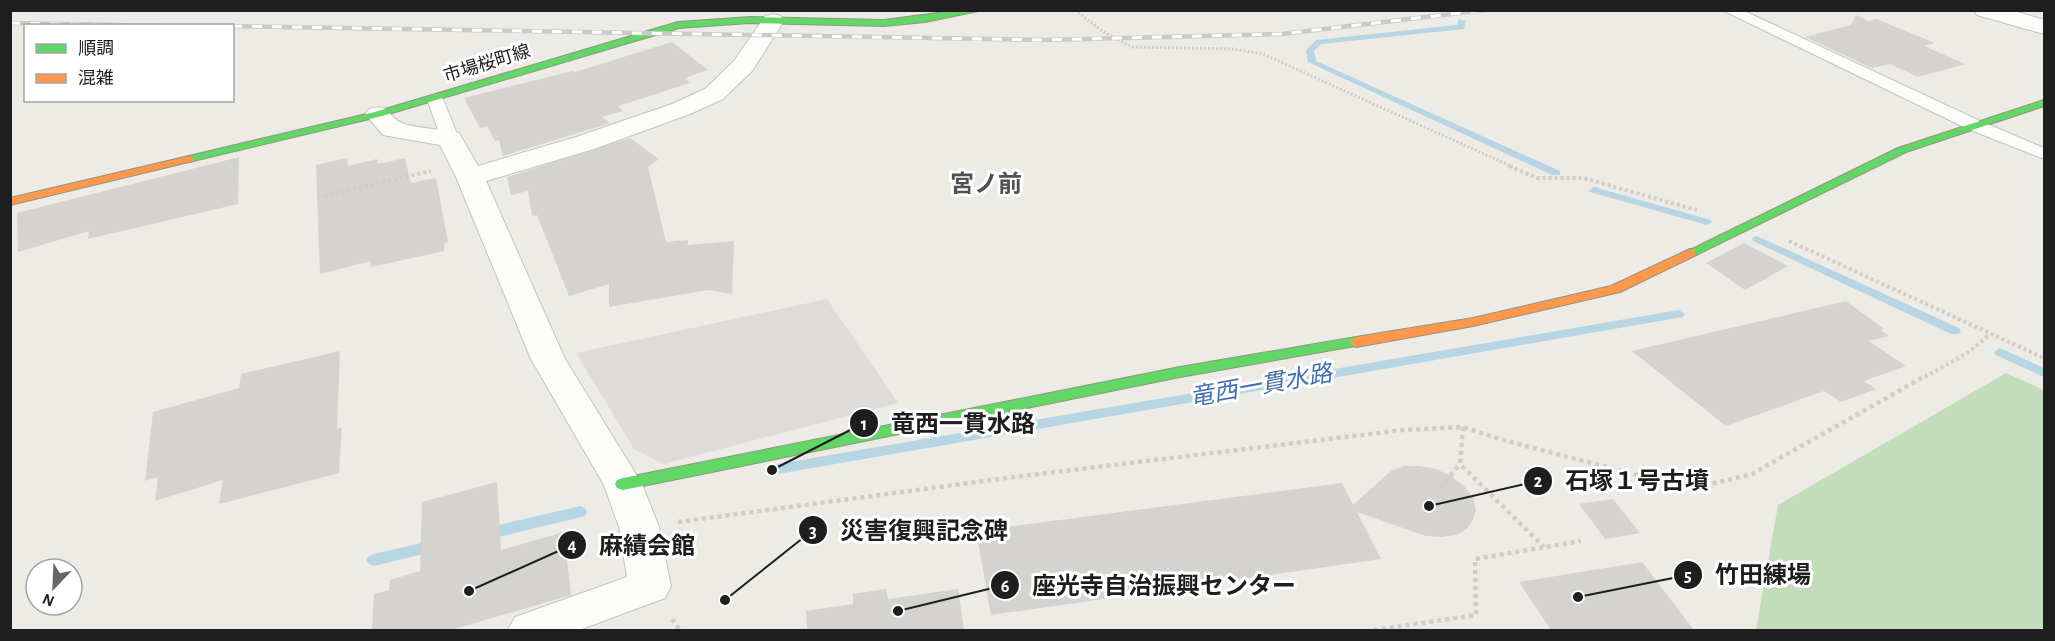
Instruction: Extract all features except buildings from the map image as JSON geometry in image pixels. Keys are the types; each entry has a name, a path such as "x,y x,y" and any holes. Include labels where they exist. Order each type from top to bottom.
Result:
{"street":[{"name":"市場桜町線","path":"10,202 378,114 435,99 678,25 728,15 773,21 872,23 911,21 979,10"},
{"path":"1985,10 2044,27"},
{"path":"378,114 392,129 461,160 585,143 681,109 714,94 743,66 773,21"},
{"path":"623,484 1180,372 1473,322 1615,289 1902,150 2044,103"},
{"path":"461,160 548,359 623,484 639,527 650,586 530,630"}],"lane":[{"path":"1729,10 1974,125 2044,154"},
{"path":"435,99 461,160"}],"path":[{"path":"1075,10 1102,31 1132,47 1233,49 1263,54 1537,178 1583,178 1750,224 2044,358"},
{"path":"324,196 461,160"},
{"path":"639,527 1026,475 1403,430 1462,427 1668,483 1716,483 1752,474 1969,352 1990,334"},
{"path":"1440,488 1460,464 1462,427"},
{"path":"1460,464 1545,548"},
{"path":"1374,630 1476,615 1475,559 1581,541"}],"green space":[{"path":"2006,373 2044,390 2044,630 1756,630 1778,505"}],"shaded area":[{"path":"827,299 898,403 663,464 634,449 576,353"}],"waterway":[{"path":"1462,21 1461,27 1319,42 1310,50 1312,62 1556,173"},
{"path":"1594,190 1707,222"},
{"path":"1757,239 1955,331"},
{"name":"竜西一貫水路","path":"772,470 1679,314"},
{"path":"2000,352 2044,373"},
{"name":"竜西一貫水路","path":"486,534 580,512"},
{"name":"竜西一貫水路","path":"374,560 434,546"}],"railway":[{"path":"234,26 1046,40 1282,34 1485,10"},
{"path":"10,23 63,24"}],"traffic: fast":[{"path":"189,159 378,114 678,25 750,20 884,23 979,10"},
{"path":"1690,253 1902,150 2044,103"},
{"path":"623,484 1180,372 1356,342"}],"traffic: slow":[{"path":"10,202 189,159"},
{"path":"1356,342 1473,322 1615,289 1690,253"}],"place":[{"name":"竜西一貫水路","path":"772,470"},
{"name":"石塚１号古墳","path":"1429,506"},
{"name":"麻績会館","path":"469,591"},
{"name":"竹田練場","path":"1578,597"},
{"name":"災害復興記念碑","path":"725,600"},
{"name":"座光寺自治振興センター","path":"898,611"}],"district":[{"name":"宮ノ前","path":"986,185"}]}
